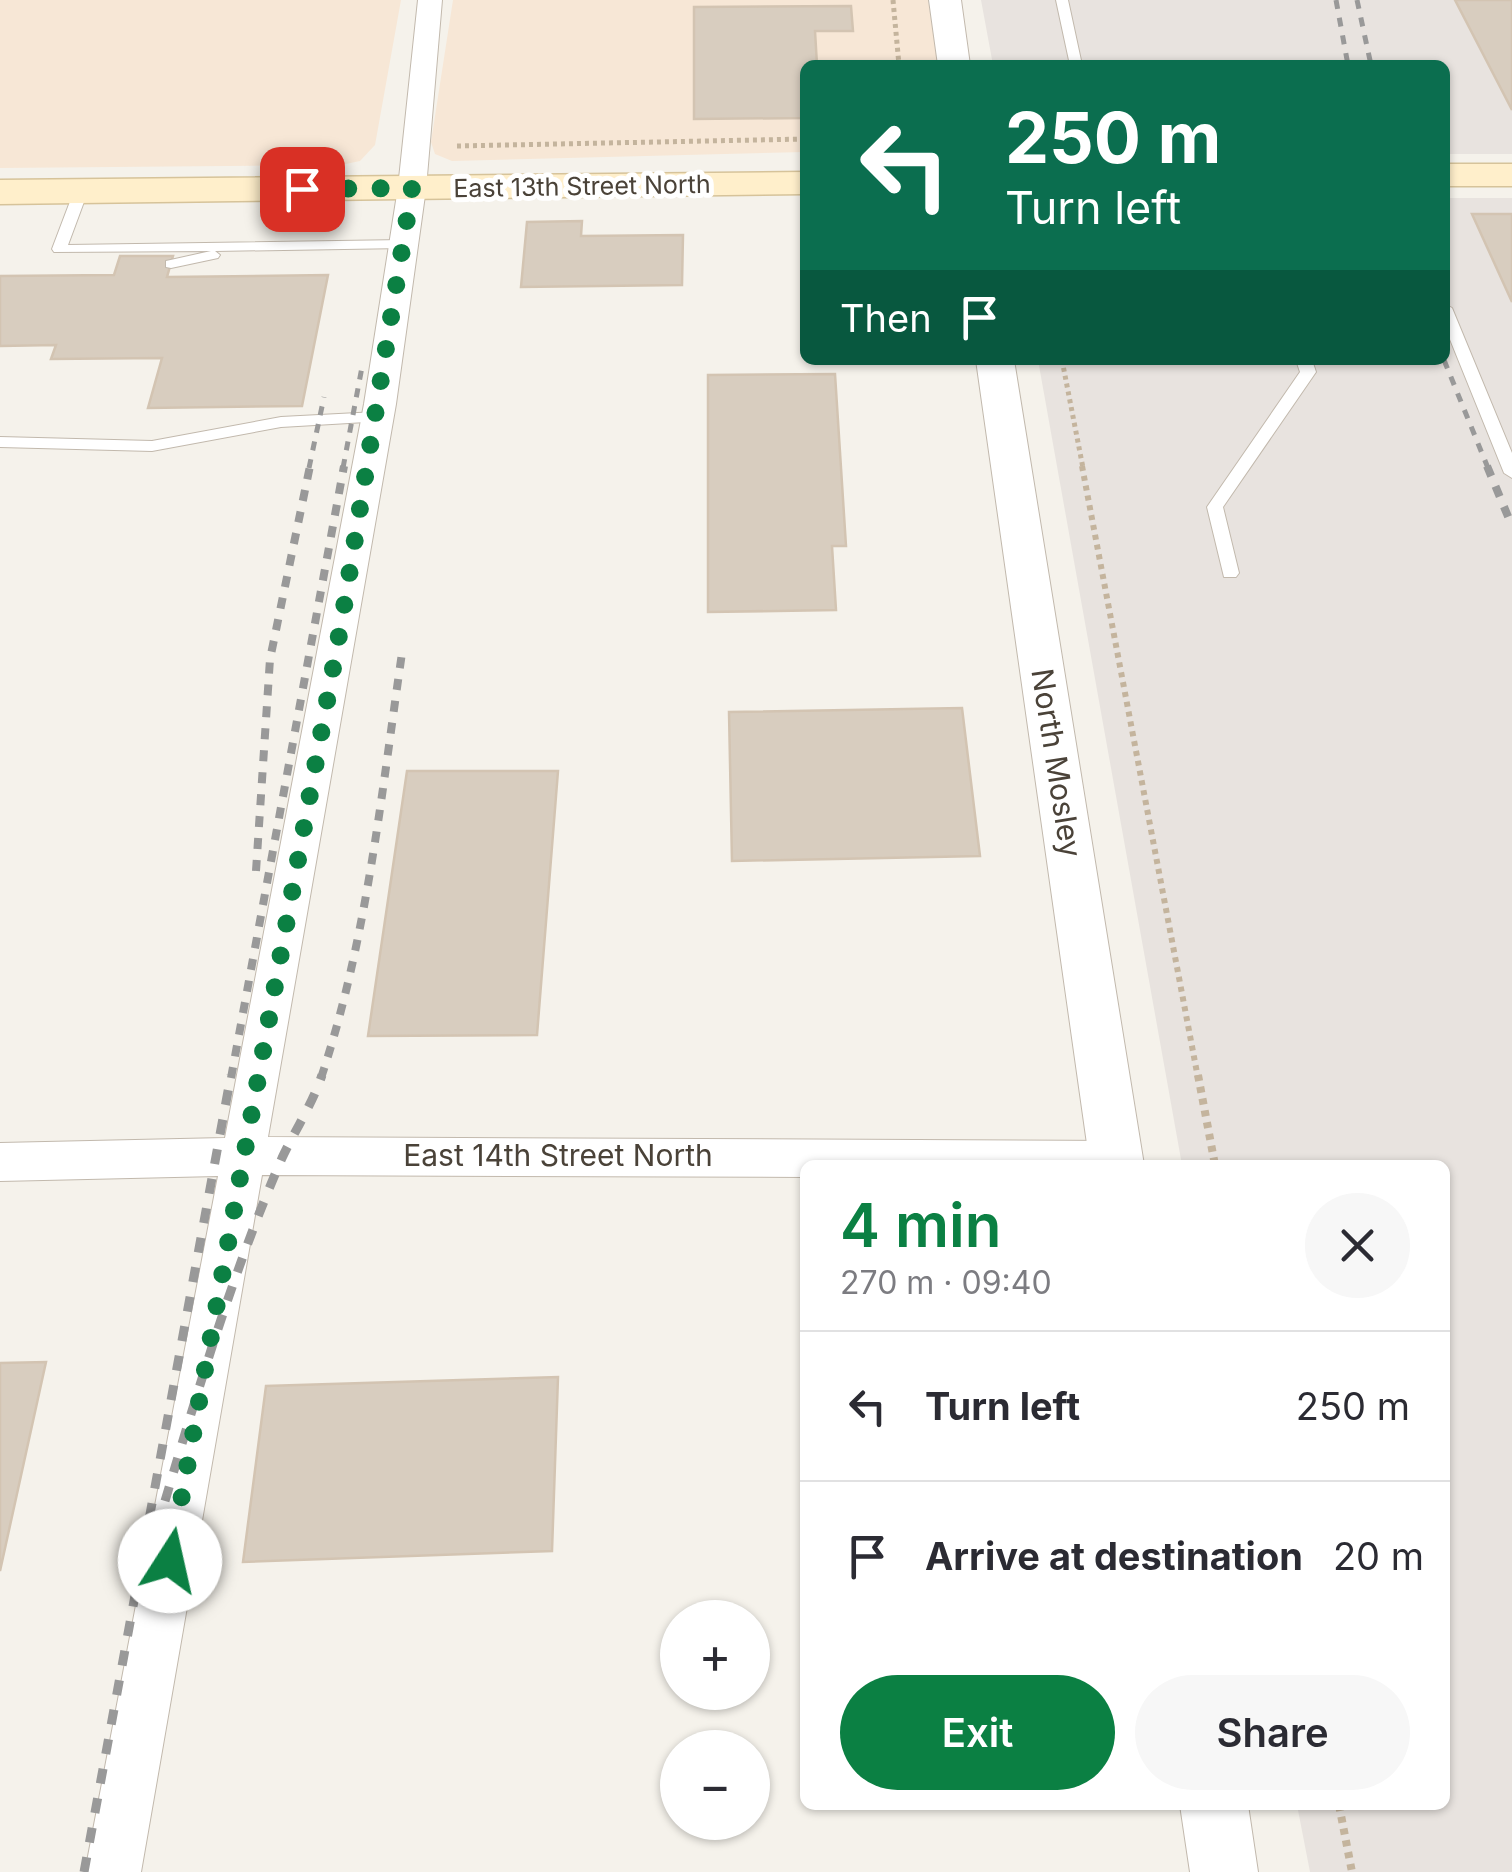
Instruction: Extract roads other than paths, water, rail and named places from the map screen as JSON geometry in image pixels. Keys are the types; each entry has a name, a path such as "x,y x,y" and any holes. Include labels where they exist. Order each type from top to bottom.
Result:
{"main road":[{"path":"1450,175 1512,175"},
{"name":"East 13th Street North","path":"0,192 800,184"}],"street":[{"path":"113,1872 377,416 412,188 430,0"},
{"path":"945,0 953,60"},
{"name":"North Mosley","path":"997,365 1117,1160"},
{"name":"East 14th Street North","path":"0,1162 243,1158 800,1161"},
{"path":"1215,1810 1224,1872"}],"lane":[{"path":"1062,0 1075,60"},
{"path":"81,191 59,249 404,244"},
{"path":"171,264 204,260 228,247"},
{"path":"86,249 98,258 122,264"},
{"path":"1450,320 1512,474"},
{"path":"1230,573 1215,507 1308,372 1306,365"},
{"path":"0,442 152,446 281,422 377,416"}],"railway":[{"path":"1336,0 1347,60"},
{"path":"1357,0 1370,60"},
{"path":"1446,365 1488,468"},
{"path":"343,468 362,367"},
{"path":"309,468 324,397"},
{"path":"256,871 270,659 310,466"},
{"path":"231,1078 344,466"},
{"path":"1487,466 1512,526"},
{"path":"322,1076 361,921 402,653"},
{"path":"84,1872 231,1075"},
{"path":"165,1501 248,1242 322,1076"}]}
